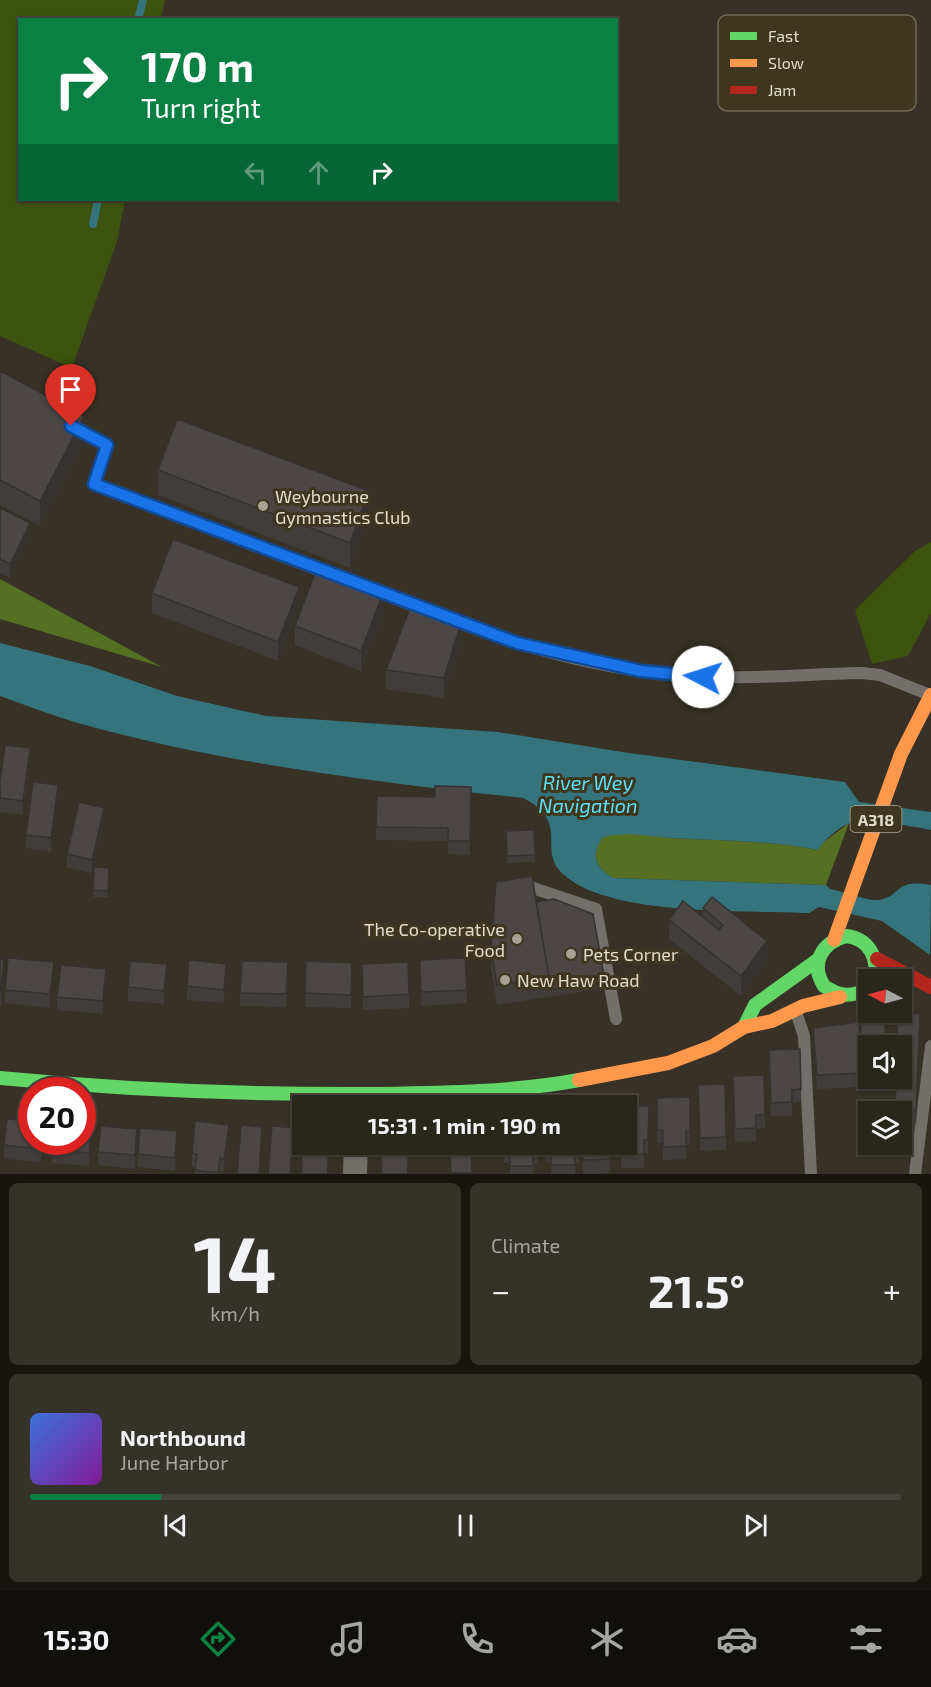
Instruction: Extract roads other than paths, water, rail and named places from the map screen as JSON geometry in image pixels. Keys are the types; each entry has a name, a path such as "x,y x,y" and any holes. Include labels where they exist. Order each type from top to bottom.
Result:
{"main road":[{"name":"A318","path":"834,940 859,876 868,840 897,762 931,695"},
{"name":"A318","path":"859,876 860,903"},
{"path":"863,926 865,942"},
{"path":"840,997 824,986 818,969 819,959 826,946 834,940 853,937 865,942 878,959 931,987"},
{"path":"744,1027 755,1005 819,959"},
{"path":"877,969 878,959"},
{"path":"912,991 931,992"},
{"path":"420,1095 509,1088 623,1073 681,1059 713,1046 744,1027 771,1021 795,1009 840,997 850,998 858,994"},
{"path":"0,1078 76,1085 292,1097"}],"street":[{"path":"355,1174 356,1155"}],"lane":[{"path":"58,419 107,445 94,484 517,643 641,671 703,677 861,673 880,675 931,695"},
{"path":"524,885 596,909 616,1019"},
{"path":"795,1009 804,1036 811,1174"},
{"path":"915,1174 931,1046"},
{"path":"621,1057 623,1073"}],"water":[{"name":"River Wey Navigation","path":"0,643 90,666 177,696 266,716 498,732 622,752 845,782 859,802 931,812 931,830 879,822 850,823 841,827 818,850 764,843 620,834 603,837 597,850 596,860 598,865 613,878 826,885 830,889 873,900 886,898 910,884 931,885 930,955 882,921 819,907 809,913 716,911 645,904 612,898 584,888 563,874 556,865 552,855 550,826 546,817 538,807 523,798 299,770 132,737 58,717 0,696"}],"waterway":[{"path":"138,18 143,0"},
{"path":"93,224 98,201"}],"place":[{"name":"Weybourne Gymnastics Club","path":"263,506"},
{"name":"The Co-operative Food","path":"517,939"},
{"name":"Pets Corner","path":"571,954"},
{"name":"New Haw Road","path":"505,980"}]}
